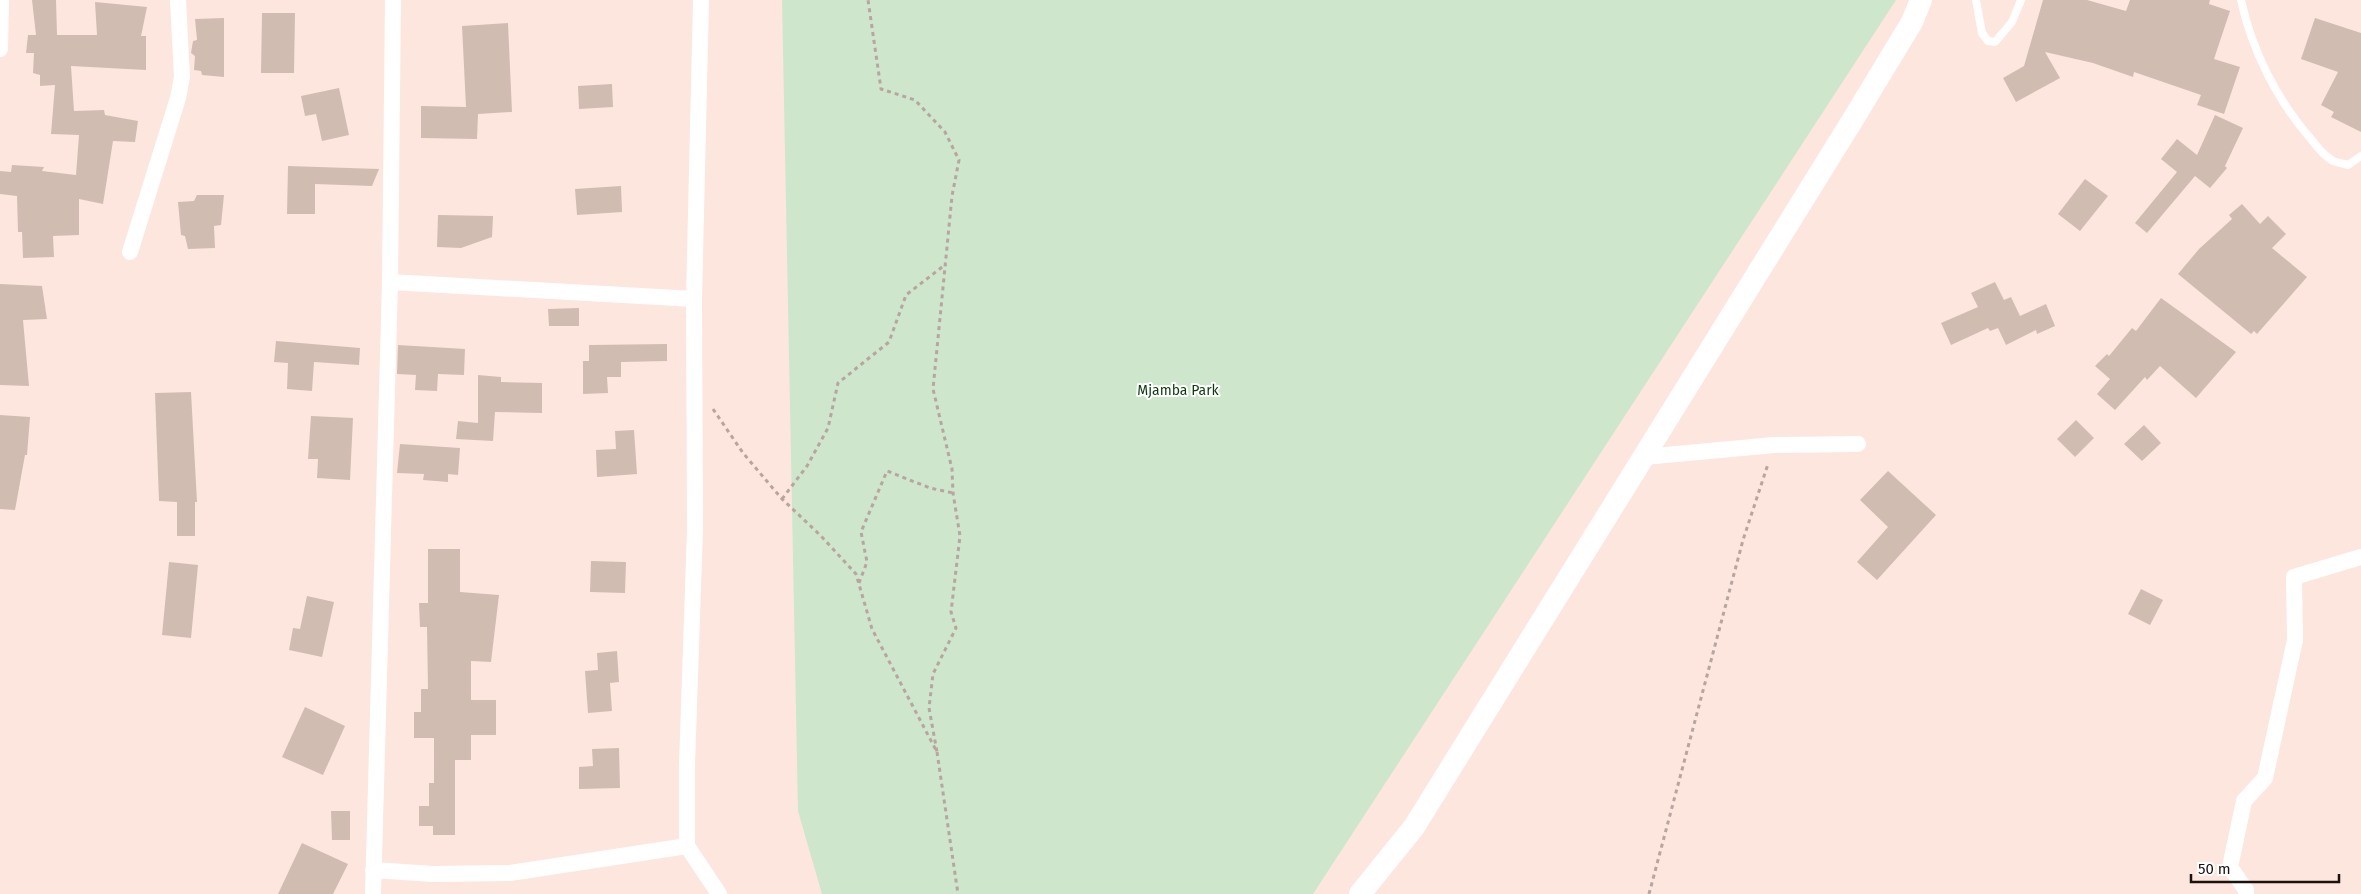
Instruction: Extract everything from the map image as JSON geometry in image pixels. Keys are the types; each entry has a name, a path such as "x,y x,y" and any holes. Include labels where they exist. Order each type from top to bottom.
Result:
{"main road":[{"path":"1360,894 1414,827 1852,121 1912,22 1921,0"}],"street":[{"path":"0,49 1,0"},
{"path":"130,252 182,77 178,0"},
{"path":"373,894 390,282 393,0"},
{"path":"701,0 694,299 695,529 686,765 687,846 719,894"},
{"path":"390,282 694,299"},
{"path":"1644,457 1774,445 1858,444"},
{"path":"2246,894 2246,890 2230,866 2244,801 2265,778 2295,640 2294,577 2361,557"},
{"path":"374,870 433,874 510,873 687,846"}],"lane":[{"path":"1976,0 1982,33 1988,41 1995,42 2012,22 2020,0"},
{"path":"2240,0 2246,26 2270,80 2296,122 2322,152 2332,160 2348,164 2361,156"}],"path":[{"path":"868,0 881,89 915,100 945,132 959,160 952,196 947,264 933,389 952,469 953,493 960,536 951,612 956,628 933,674 929,708 958,894"},
{"path":"782,499 807,466 828,428 838,383 889,342 906,295 947,264"},
{"path":"694,382 742,454 782,499 821,536 856,574 872,629 937,752"},
{"path":"1649,894 1743,540 1774,445"},
{"path":"859,583 867,562 862,532 887,471 930,488 953,493"}],"green space":[{"name":"Mjamba Park","path":"782,0 1896,0 1313,894 822,894 798,811"}],"building":[{"path":"32,0 56,0 57,35 97,35 95,2 147,7 141,36 146,36 146,70 71,66 74,111 104,110 105,115 138,121 135,142 113,141 103,204 79,199 79,235 53,236 54,257 23,258 22,232 18,232 17,196 0,194 0,171 11,172 12,165 44,167 42,171 76,175 79,135 51,134 55,85 40,86 40,75 33,73 34,53 26,53 28,35 36,35"},
{"path":"2043,0 2087,0 2126,11 2130,0 2210,0 2209,4 2230,11 2214,59 2240,67 2224,114 2197,105 2201,95 2134,72 2133,77 2093,63 2045,52 2060,78 2016,102 2003,78 2024,66"},
{"path":"262,13 295,13 294,73 261,73"},
{"path":"224,18 224,77 202,75 201,71 194,70 195,56 191,53 193,41 197,40 195,19"},
{"path":"2315,18 2361,33 2361,132 2331,117 2334,112 2321,105 2338,72 2301,59"},
{"path":"508,23 512,112 478,114 477,139 421,138 421,106 466,107 462,26"},
{"path":"612,84 613,107 579,109 578,86"},
{"path":"339,88 349,135 322,141 316,114 305,116 301,96"},
{"path":"2215,115 2243,128 2225,166 2227,168 2210,188 2195,176 2147,233 2135,223 2177,172 2161,159 2177,139 2197,155"},
{"path":"288,166 379,169 372,186 315,184 315,214 287,214"},
{"path":"2085,179 2108,196 2080,231 2058,214"},
{"path":"621,186 622,212 577,215 575,189"},
{"path":"197,195 224,195 221,225 214,226 215,248 188,249 185,236 181,235 178,202 194,201"},
{"path":"2242,204 2260,224 2268,216 2286,234 2272,248 2307,277 2257,334 2254,331 2251,334 2178,274 2199,249 2232,219 2229,215"},
{"path":"438,215 493,216 492,237 461,248 437,247"},
{"path":"1995,282 2004,300 2011,297 2020,316 2046,304 2055,326 2037,334 2036,330 2006,345 1998,328 1990,331 1988,328 1951,345 1941,323 1978,307 1971,293"},
{"path":"0,284 42,286 47,319 23,320 29,386 0,385"},
{"path":"2161,298 2236,352 2196,398 2160,366 2147,380 2145,377 2115,410 2097,394 2110,379 2095,366 2107,354 2109,356 2132,328 2136,331"},
{"path":"579,308 579,326 549,326 548,309"},
{"path":"276,341 360,348 359,365 314,362 312,391 287,389 288,363 274,362"},
{"path":"667,344 667,361 621,362 621,377 607,377 608,393 583,394 583,361 589,361 589,345"},
{"path":"398,345 465,349 464,375 438,374 437,391 415,390 416,375 397,374"},
{"path":"478,375 501,377 501,382 542,383 542,413 495,412 493,441 456,439 458,421 478,423"},
{"path":"191,392 197,502 195,502 195,536 177,536 177,502 159,501 155,393"},
{"path":"0,415 30,417 27,455 25,455 15,510 0,509"},
{"path":"311,416 353,418 350,480 317,478 318,459 308,459"},
{"path":"2076,420 2094,438 2075,457 2057,439"},
{"path":"2144,425 2161,443 2142,461 2124,444"},
{"path":"634,430 637,474 597,477 596,450 616,449 615,431"},
{"path":"400,444 460,448 458,475 448,474 448,482 423,480 424,474 397,473"},
{"path":"1888,471 1936,515 1877,580 1857,562 1888,527 1860,500"},
{"path":"428,549 460,549 460,592 499,595 491,662 471,661 471,700 496,700 496,735 471,735 471,760 455,760 455,835 433,835 433,826 419,826 419,806 429,806 429,783 434,783 434,738 414,738 414,712 421,712 421,689 428,689 427,627 420,627 419,603 428,603"},
{"path":"591,561 626,562 625,593 590,592"},
{"path":"169,562 198,565 191,638 162,635"},
{"path":"2141,589 2163,600 2150,625 2128,614"},
{"path":"307,596 334,602 322,657 289,650 293,628 300,629"},
{"path":"617,651 619,682 610,683 612,711 588,713 585,671 598,670 597,653"},
{"path":"305,707 345,726 323,775 282,757"},
{"path":"619,748 620,788 579,789 579,767 593,766 592,749"},
{"path":"331,811 350,811 350,840 332,840"},
{"path":"302,843 348,864 333,894 278,894"}]}
